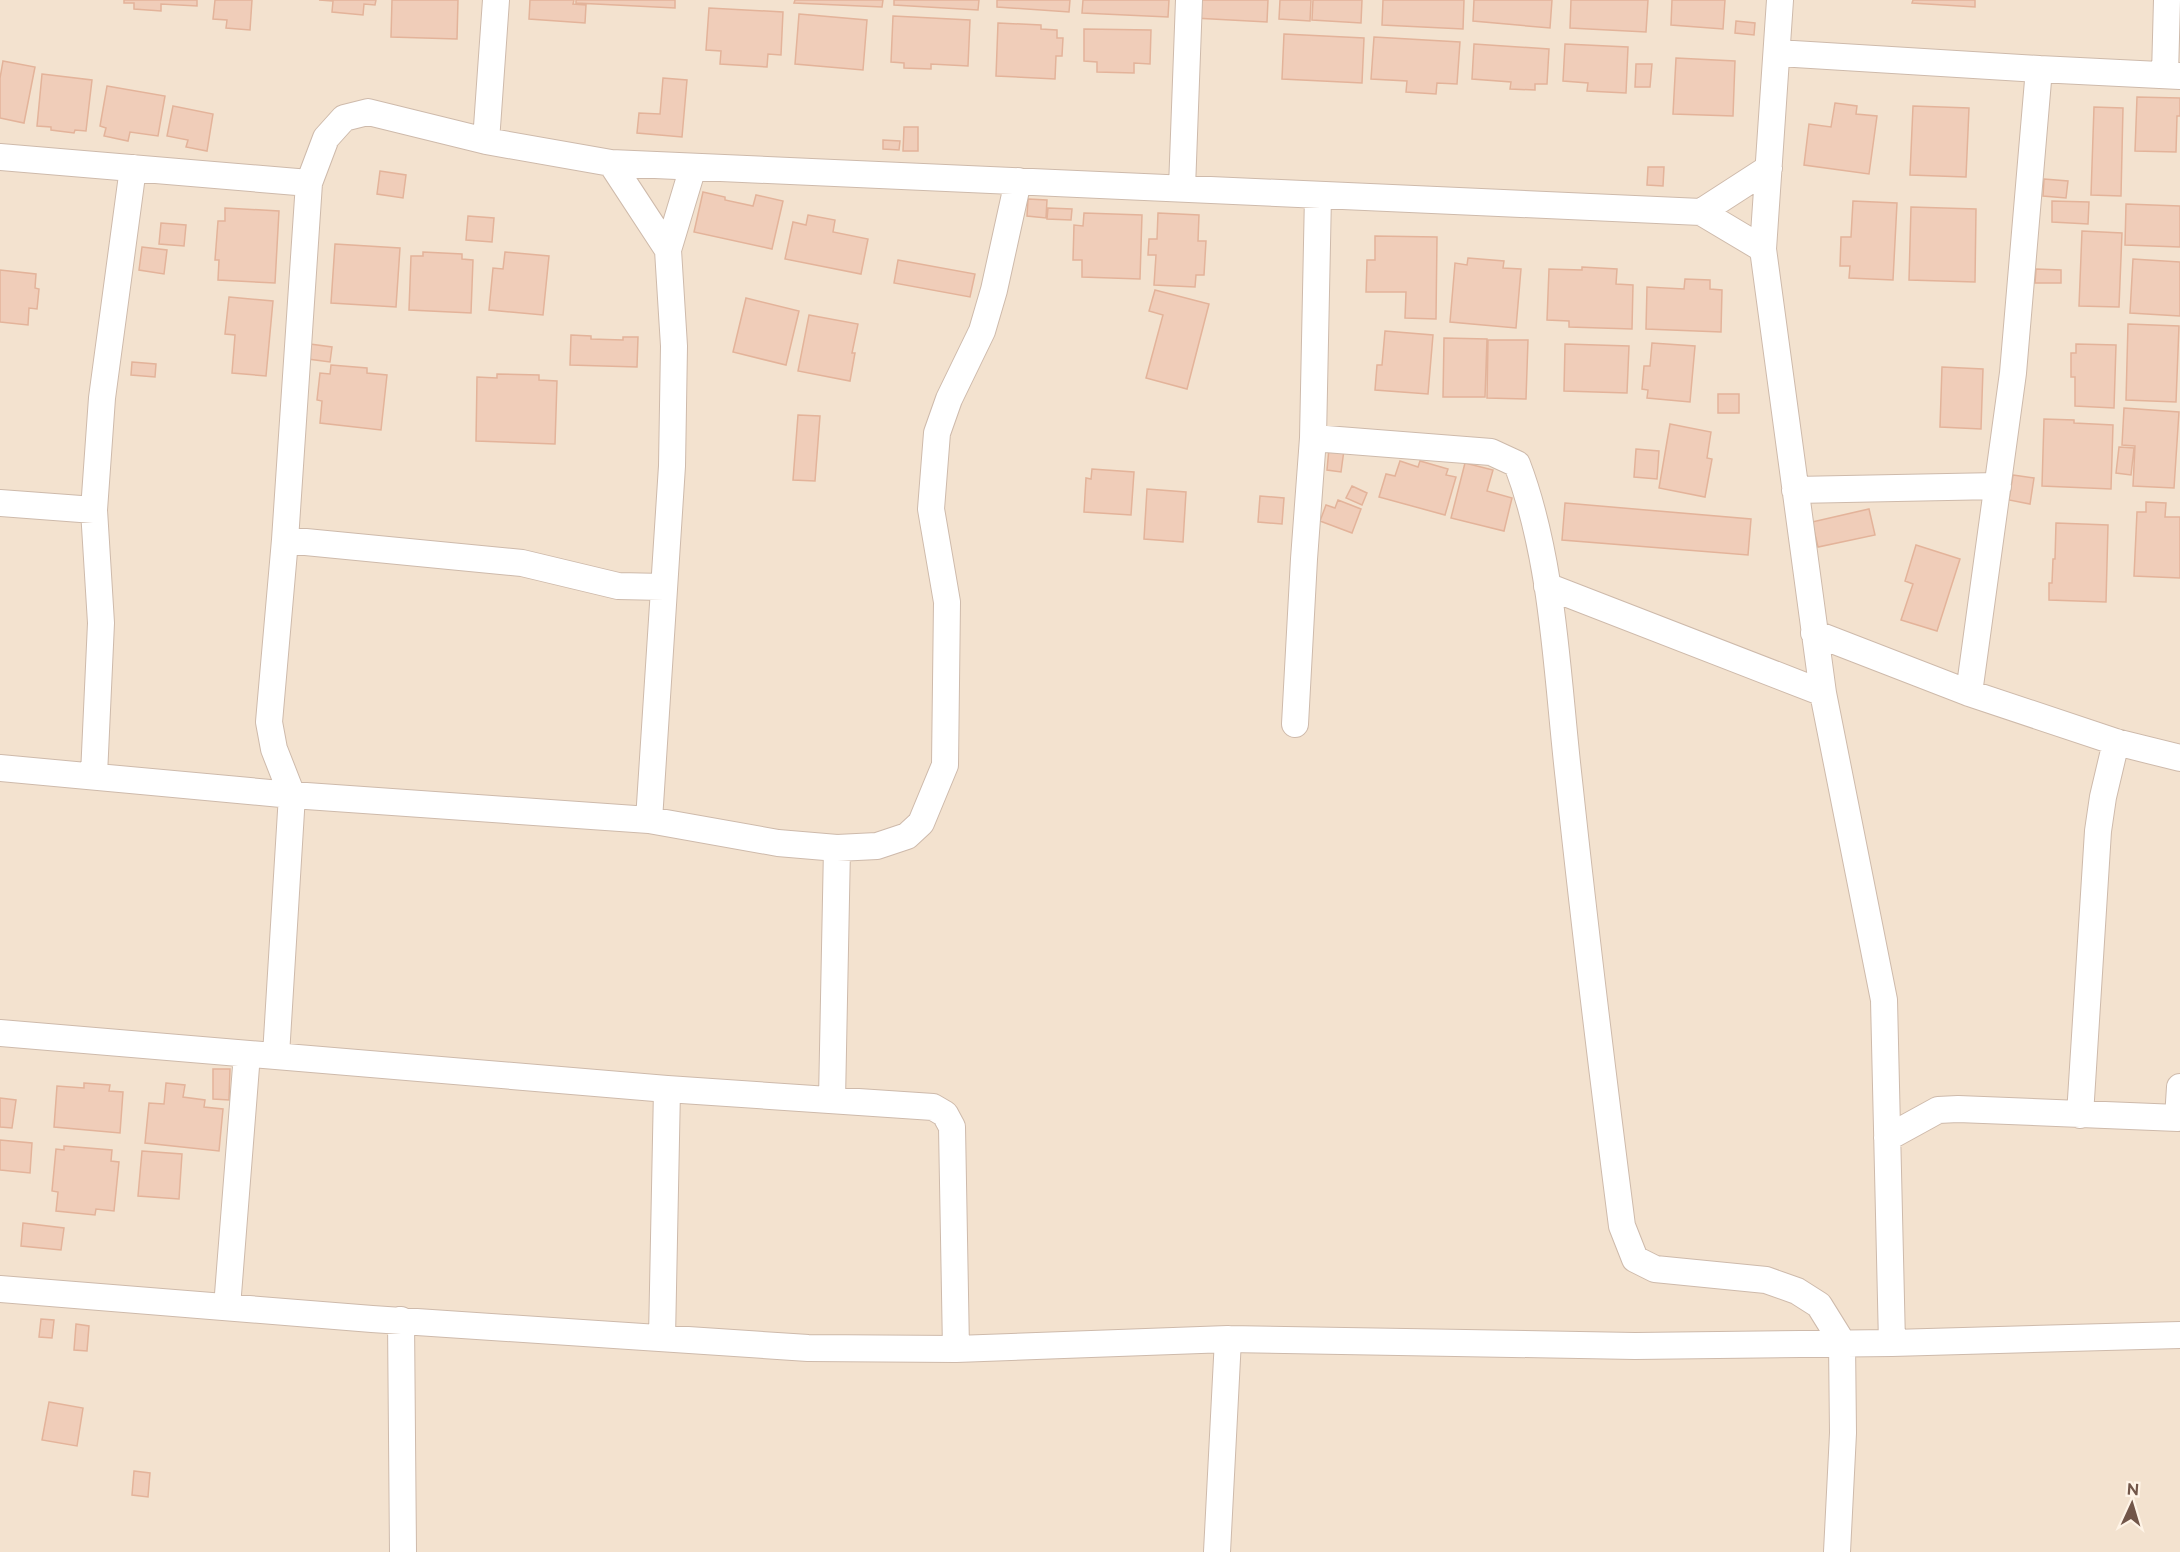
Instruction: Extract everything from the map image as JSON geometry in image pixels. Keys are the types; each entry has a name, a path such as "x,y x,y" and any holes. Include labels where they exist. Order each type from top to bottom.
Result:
{"street":[{"path":"486,141 496,0"},
{"path":"1182,188 1189,0"},
{"path":"1780,0 1763,249 1823,693 1884,1000 1893,1343"},
{"path":"1777,53 2173,75 2167,0"},
{"path":"1969,693 2013,373 2039,69"},
{"path":"276,1055 292,795 273,749 269,722 285,540 309,183 326,138 344,118 368,112 486,141 611,163 1701,212 1763,249"},
{"path":"0,158 309,183"},
{"path":"611,163 668,250"},
{"path":"649,820 672,466 674,365 668,250 693,166"},
{"path":"94,775 101,623 94,510 102,398 133,168"},
{"path":"1701,212 1769,168"},
{"path":"0,768 292,795 649,820 778,843 837,848 877,846 908,836 921,823 945,765 947,602 931,509 937,433 949,399 982,331 994,290 1018,181"},
{"path":"1295,724 1313,438 1318,195"},
{"path":"1313,438 1491,452 1517,464 1526,489 1547,586 1590,972 1622,1226 1635,1258 1655,1269 1766,1281 1797,1291 1819,1305 1842,1342 1843,1433 1837,1552"},
{"path":"1795,490 1998,486"},
{"path":"0,503 94,510"},
{"path":"285,540 522,563 618,586 664,587"},
{"path":"1547,586 1823,693"},
{"path":"1814,633 1969,693 2116,742 2180,758"},
{"path":"2080,1115 2098,831 2103,797 2116,742"},
{"path":"832,1100 837,848"},
{"path":"0,1033 667,1089 933,1107 945,1114 952,1127 956,1349"},
{"path":"227,1307 247,1054"},
{"path":"1887,1138 1938,1110 2178,1118 2180,1087"},
{"path":"662,1338 667,1089"},
{"path":"0,1289 808,1348 956,1349 1228,1339 1635,1346 1893,1343 2180,1335"},
{"path":"401,1320 403,1552"},
{"path":"1217,1552 1228,1339"}],"shaded area":[{"path":"0,0 2180,0 2180,1552 0,1552"}],"building":[{"path":"124,0 197,0 197,6 161,4 161,11 134,9 134,3 124,3"},
{"path":"215,0 252,0 250,30 226,28 227,20 213,19"},
{"path":"319,0 376,0 375,5 364,4 363,15 332,12 333,1"},
{"path":"392,0 458,0 457,39 391,37"},
{"path":"530,0 574,0 573,4 586,5 585,23 529,19"},
{"path":"576,0 675,0 675,8 576,3"},
{"path":"795,0 883,0 882,7 794,3"},
{"path":"894,0 979,0 978,10 894,5"},
{"path":"997,0 1070,0 1069,12 997,7"},
{"path":"1083,0 1169,0 1168,17 1082,13"},
{"path":"1195,0 1268,0 1267,22 1194,18"},
{"path":"1280,0 1311,0 1310,21 1279,19"},
{"path":"1313,0 1362,0 1361,23 1312,20"},
{"path":"1383,0 1464,0 1463,29 1382,25"},
{"path":"1474,0 1552,0 1550,28 1473,21"},
{"path":"1571,0 1648,0 1646,32 1570,28"},
{"path":"1672,0 1725,0 1723,29 1671,25"},
{"path":"1913,0 1975,0 1975,7 1912,3"},
{"path":"709,8 783,12 781,55 768,54 767,67 720,64 721,51 706,50"},
{"path":"799,14 867,20 863,70 795,64"},
{"path":"893,16 970,20 968,66 931,64 931,69 904,68 904,63 891,62"},
{"path":"1736,21 1755,23 1754,35 1735,33"},
{"path":"998,23 1041,25 1041,29 1057,30 1057,38 1063,38 1062,56 1056,56 1055,79 996,76"},
{"path":"1084,29 1151,30 1150,64 1134,63 1134,73 1097,72 1097,62 1084,61"},
{"path":"1284,34 1364,38 1362,83 1282,79"},
{"path":"1374,37 1460,42 1457,84 1437,83 1436,94 1406,92 1407,81 1371,79"},
{"path":"1474,44 1549,49 1547,84 1535,84 1535,90 1510,89 1511,82 1472,79"},
{"path":"1565,44 1628,47 1626,93 1587,91 1588,83 1563,81"},
{"path":"1676,58 1735,61 1733,116 1673,114"},
{"path":"3,61 35,67 24,123 0,118 0,78"},
{"path":"1636,64 1652,64 1650,87 1635,87"},
{"path":"42,74 92,80 86,131 75,130 74,133 37,126"},
{"path":"663,78 687,80 682,137 637,133 639,113 660,114"},
{"path":"107,86 165,96 158,136 130,132 128,141 104,136 106,128 100,126"},
{"path":"2137,97 2180,98 2176,152 2135,151"},
{"path":"1835,103 1857,106 1856,114 1877,116 1869,174 1804,165 1809,124 1831,127"},
{"path":"173,106 213,114 207,151 186,147 188,140 167,136"},
{"path":"1913,106 1969,108 1966,177 1910,175"},
{"path":"2094,107 2123,108 2121,196 2091,195"},
{"path":"904,127 918,127 918,151 903,151"},
{"path":"883,140 900,141 899,150 883,149"},
{"path":"1648,167 1664,167 1663,186 1647,185"},
{"path":"380,171 406,175 403,198 377,194"},
{"path":"2044,179 2068,181 2066,198 2043,196"},
{"path":"703,192 753,206 756,195 783,201 772,249 694,232"},
{"path":"1028,199 1047,200 1046,218 1027,216"},
{"path":"1853,201 1897,203 1893,280 1849,278 1850,266 1840,266 1841,237 1851,237"},
{"path":"2052,201 2089,202 2088,224 2052,222"},
{"path":"2126,204 2180,206 2180,247 2125,245"},
{"path":"1911,207 1976,209 1975,282 1909,280"},
{"path":"225,208 279,211 275,283 218,280 219,260 215,260 218,221 225,221"},
{"path":"1048,208 1072,209 1071,220 1047,219"},
{"path":"1084,213 1142,215 1140,279 1082,277 1082,260 1073,260 1074,225 1083,226"},
{"path":"1158,213 1199,215 1198,241 1206,241 1204,275 1196,275 1195,287 1154,285 1156,255 1148,255 1149,239 1157,239"},
{"path":"808,215 835,220 833,232 868,239 861,274 785,259 793,222 806,225"},
{"path":"468,216 494,218 492,242 466,240"},
{"path":"161,223 186,225 184,246 159,244"},
{"path":"2082,231 2122,233 2119,307 2079,306"},
{"path":"1375,236 1437,237 1436,319 1405,318 1406,292 1366,292 1367,260 1375,260"},
{"path":"335,244 400,248 396,307 331,303"},
{"path":"142,247 167,250 164,274 139,270"},
{"path":"423,252 462,254 462,259 473,260 471,313 409,310 411,256 423,256"},
{"path":"505,252 549,256 543,315 489,310 493,268 503,269"},
{"path":"1468,258 1504,261 1503,268 1521,269 1516,328 1450,322 1455,263 1467,265"},
{"path":"2133,259 2180,262 2180,316 2130,313"},
{"path":"898,260 975,274 970,297 894,283"},
{"path":"1582,267 1617,269 1616,284 1633,285 1632,329 1569,327 1569,321 1547,320 1549,269 1582,270"},
{"path":"2036,269 2061,270 2061,283 2035,283"},
{"path":"0,270 36,274 35,288 39,289 37,309 29,308 28,325 0,322"},
{"path":"1685,279 1710,280 1710,289 1722,290 1721,332 1646,329 1647,287 1684,289"},
{"path":"1155,290 1209,304 1187,389 1146,378 1163,315 1149,311"},
{"path":"229,297 273,301 266,376 232,373 235,335 225,334"},
{"path":"746,298 799,311 786,365 733,352"},
{"path":"809,315 858,324 852,353 855,353 850,381 798,371"},
{"path":"2128,324 2179,326 2176,402 2126,400"},
{"path":"1385,331 1433,335 1428,394 1375,390 1377,365 1382,365"},
{"path":"571,335 591,336 591,339 623,340 623,337 638,337 637,367 570,365"},
{"path":"1444,338 1487,339 1485,397 1443,397"},
{"path":"1488,340 1528,340 1526,399 1487,398"},
{"path":"1652,343 1695,346 1690,402 1647,398 1648,390 1642,389 1644,366 1650,366"},
{"path":"310,344 332,347 330,362 308,359"},
{"path":"1565,344 1629,346 1627,393 1564,391"},
{"path":"2076,344 2116,345 2114,408 2075,406 2075,377 2071,377 2071,353 2076,353"},
{"path":"132,362 156,364 155,377 131,375"},
{"path":"331,365 367,368 367,373 387,375 381,430 320,423 322,401 317,400 320,373 330,374"},
{"path":"1942,367 1983,369 1981,429 1940,427"},
{"path":"497,374 539,375 539,380 557,381 555,444 476,441 477,377 497,378"},
{"path":"1718,394 1739,394 1739,413 1718,413"},
{"path":"2124,408 2179,412 2174,488 2133,486 2135,446 2122,445"},
{"path":"798,415 820,416 815,481 793,480"},
{"path":"2044,419 2113,425 2111,489 2042,486"},
{"path":"1670,424 1711,432 1707,458 1712,459 1705,497 1659,488"},
{"path":"2119,447 2134,448 2131,475 2116,473"},
{"path":"1329,448 1344,450 1341,472 1327,470"},
{"path":"1636,449 1659,451 1657,479 1634,477"},
{"path":"1400,461 1418,467 1420,461 1448,469 1446,475 1456,477 1445,515 1379,497 1386,474 1395,476"},
{"path":"1465,463 1493,470 1487,491 1512,498 1504,531 1451,518"},
{"path":"1092,469 1134,472 1131,515 1084,512 1086,478 1091,479"},
{"path":"2013,475 2034,478 2030,504 2009,500"},
{"path":"1352,486 1367,493 1362,505 1346,498"},
{"path":"1147,489 1186,492 1183,542 1144,539"},
{"path":"1260,496 1284,498 1282,524 1258,522"},
{"path":"1338,500 1361,509 1352,533 1320,521 1326,505 1335,508"},
{"path":"2146,502 2166,503 2165,517 2180,517 2180,578 2134,576 2137,512 2146,512"},
{"path":"1565,503 1751,519 1748,555 1562,540"},
{"path":"1869,509 1875,535 1818,547 1812,522"},
{"path":"2056,523 2108,525 2106,602 2049,600 2049,583 2052,583 2053,559 2055,559"},
{"path":"1916,545 1960,559 1937,631 1901,620 1913,584 1905,581"},
{"path":"213,1069 230,1069 229,1100 213,1099"},
{"path":"84,1083 110,1085 109,1091 123,1092 120,1133 54,1127 57,1086 84,1088"},
{"path":"166,1083 185,1085 183,1097 205,1100 204,1107 223,1109 219,1151 145,1143 149,1103 164,1104"},
{"path":"0,1098 16,1100 12,1128 0,1127"},
{"path":"0,1140 32,1143 30,1173 0,1170"},
{"path":"64,1146 112,1150 111,1161 119,1162 114,1211 96,1209 95,1215 56,1211 58,1192 52,1191 56,1149 64,1150"},
{"path":"142,1151 182,1154 179,1199 138,1196"},
{"path":"23,1223 64,1228 61,1250 21,1246"},
{"path":"41,1319 54,1320 52,1338 39,1337"},
{"path":"76,1324 89,1326 87,1351 74,1350"},
{"path":"49,1402 83,1408 77,1446 42,1440"},
{"path":"134,1471 150,1473 148,1497 132,1495"}]}
